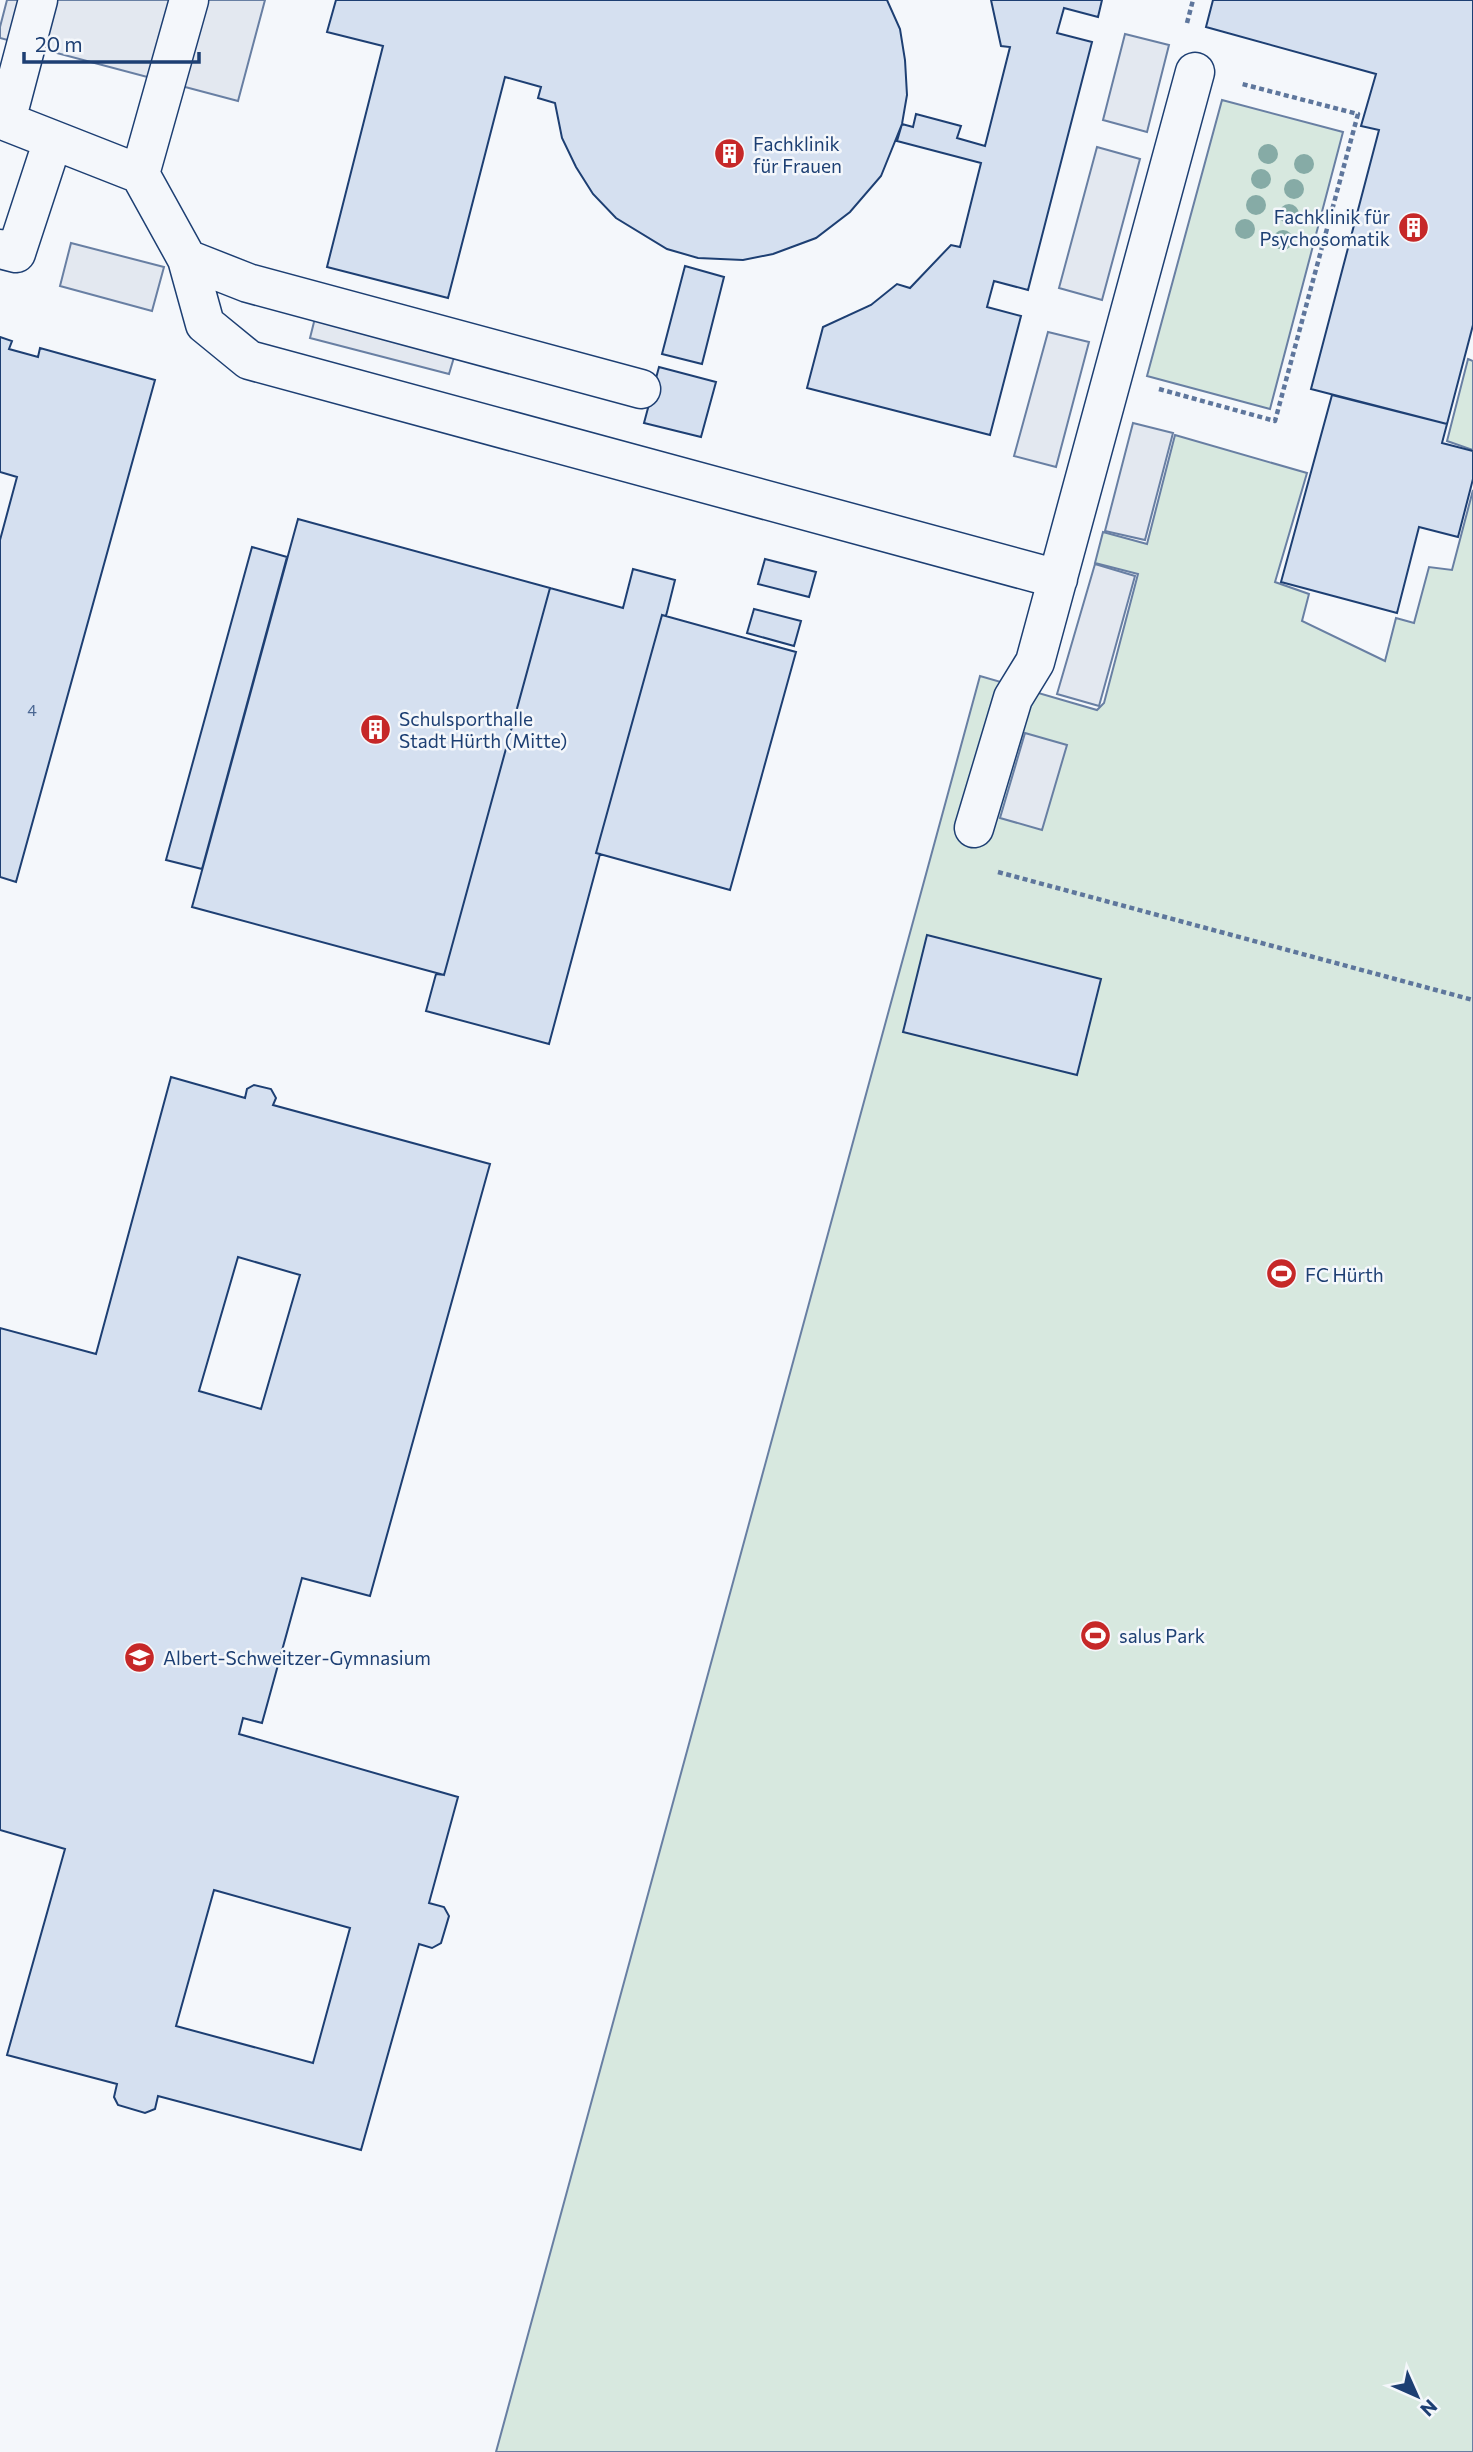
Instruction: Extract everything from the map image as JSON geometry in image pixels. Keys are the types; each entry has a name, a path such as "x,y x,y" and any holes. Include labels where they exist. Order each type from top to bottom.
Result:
{"street":[{"path":"38,0 3,120 140,174 187,259 205,324 249,360 1058,579"},
{"path":"140,174 189,0"},
{"path":"974,828 1013,698 1035,663 1195,72"},
{"path":"0,249 16,254 53,140"},
{"path":"187,259 248,283 641,389"}],"path":[{"path":"1112,376 1275,421 1358,114 1195,72 1184,36 1193,0"},
{"path":"974,828 964,863 1473,1000"}],"shaded area":[{"path":"7,0 265,0 238,101 0,38"},
{"path":"1125,34 1169,45 1147,132 1103,120"},
{"path":"1222,100 1343,132 1270,409 1147,376"},
{"path":"1097,147 1140,159 1102,300 1059,288"},
{"path":"71,243 164,267 152,311 60,286"},
{"path":"315,318 455,354 449,374 310,338"},
{"path":"1048,332 1089,342 1056,467 1014,456"},
{"path":"1468,359 1473,361 1473,450 1447,441"},
{"path":"1133,423 1173,433 1145,540 1105,531"},
{"name":"salus Park","path":"1175,435 1307,473 1275,582 1309,594 1302,621 1385,661 1396,618 1414,623 1429,567 1452,570 1473,490 1473,2452 496,2452 980,676 1097,710 1104,703 1138,574 1095,563 1103,532 1147,544"},
{"path":"1095,564 1135,576 1099,706 1057,694"},
{"path":"1025,733 1067,745 1042,830 1000,818"}],"building":[{"name":"Fachklinik für Frauen","path":"336,0 887,0 900,29 905,60 907,95 902,124 881,176 850,212 816,238 773,254 743,260 698,258 667,249 616,218 593,194 576,167 562,138 555,103 538,98 541,87 505,77 448,298 327,267 383,46 327,32"},
{"path":"991,0 1102,0 1098,17 1064,8 1057,33 1092,42 1028,290 994,281 987,307 1021,316 990,435 807,388 823,327 871,305 897,284 910,288 951,245 960,247 981,163 897,141 902,124 913,127 916,114 961,126 957,138 985,146 1010,47 1001,46"},
{"name":"Fachklinik für Psychosomatik","path":"1213,0 1473,0 1473,325 1447,424 1311,389 1379,130 1361,126 1376,74 1206,27"},
{"path":"685,266 724,277 702,364 662,354"},
{"path":"0,337 12,341 9,349 38,357 40,348 155,380 16,882 0,877 0,540 17,477 0,472"},
{"path":"659,367 716,382 701,437 644,423"},
{"path":"1332,395 1447,424 1442,443 1473,451 1473,479 1458,537 1419,527 1397,613 1281,582"},
{"name":"Schulsporthalle Stadt Hürth (Mitte)","path":"298,519 550,588 444,975 192,907"},
{"path":"252,547 287,557 202,869 166,860"},
{"path":"765,559 816,572 809,597 758,584"},
{"path":"633,569 675,580 666,616 662,615 596,853 600,854 549,1044 426,1011 436,974 444,975 550,588 623,608"},
{"path":"754,609 801,621 794,646 747,633"},
{"path":"662,615 796,652 730,890 596,853"},
{"path":"927,935 1101,979 1077,1075 903,1032"},
{"name":"Albert-Schweitzer-Gymnasium","path":"171,1077 245,1098 247,1089 254,1085 271,1089 276,1098 273,1105 490,1164 370,1596 302,1578 262,1723 243,1718 239,1734 458,1797 429,1903 444,1907 449,1916 441,1943 432,1948 419,1944 361,2150 158,2096 155,2109 145,2113 118,2105 114,2097 117,2084 7,2055 65,1849 0,1830 0,1328 96,1354","holes":["238,1257 300,1275 261,1409 199,1391","214,1890 350,1928 313,2063 176,2026"]}],"place":[{"name":"Fachklinik für Frauen","path":"730,154"},
{"name":"Fachklinik für Psychosomatik","path":"1413,227"},
{"name":"Schulsporthalle Stadt Hürth (Mitte)","path":"376,729"},
{"name":"FC Hürth","path":"1282,1274"},
{"name":"salus Park","path":"1096,1635"},
{"name":"Albert-Schweitzer-Gymnasium","path":"140,1657"}]}
